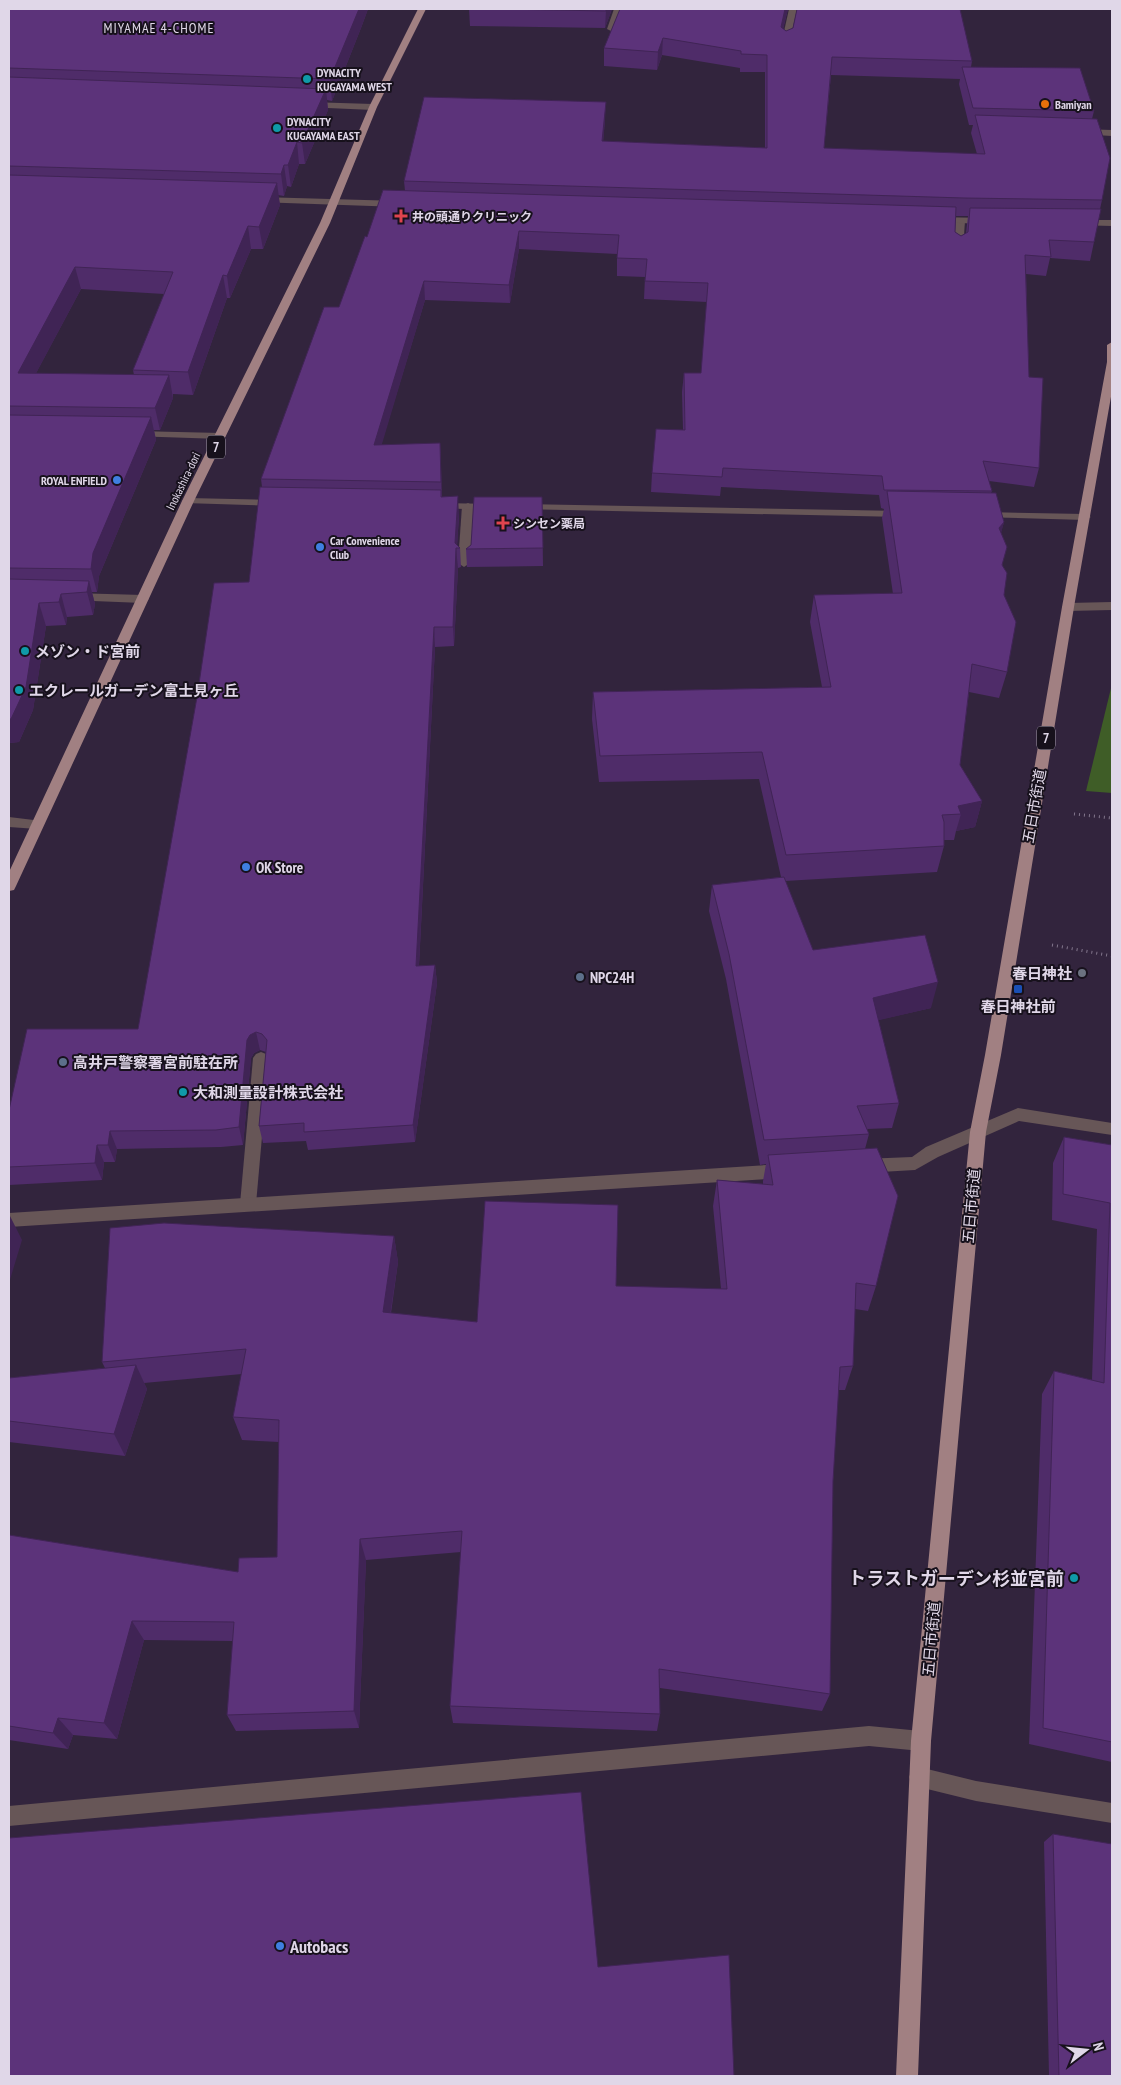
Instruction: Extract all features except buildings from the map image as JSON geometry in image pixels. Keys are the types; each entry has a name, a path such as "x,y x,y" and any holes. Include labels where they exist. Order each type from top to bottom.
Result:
{"main road":[{"name":"Inokashira-dori","path":"9,886 188,501 334,202 373,107 422,9"},
{"name":"五日市街道","path":"907,2076 921,1741 978,1132 993,1055 1068,607 1112,362 1112,345"}],"street":[{"path":"611,29 618,9"},
{"path":"785,45 793,9"},
{"path":"294,104 373,107"},
{"path":"1070,131 1112,133"},
{"path":"252,199 412,204"},
{"path":"920,219 998,221"},
{"path":"958,250 960,220"},
{"path":"1064,222 1112,223"},
{"path":"127,434 221,436"},
{"path":"188,501 291,503"},
{"path":"429,506 918,514"},
{"path":"464,563 468,506"},
{"path":"968,515 1085,517"},
{"path":"56,596 143,599"},
{"path":"1068,607 1112,606"},
{"path":"9,822 37,824"},
{"path":"248,1204 261,1058"},
{"path":"845,1167 915,1163 932,1152 1018,1114 1112,1129"},
{"path":"9,1220 795,1170"},
{"path":"9,1816 868,1736 921,1741"},
{"path":"919,1777 976,1791 1112,1813"}],"path":[{"path":"1067,814 1112,818"},
{"path":"1048,945 1112,956"}],"green space":[{"path":"1112,684 1112,793 1086,791"}],"place":[{"name":"DYNACITY KUGAYAMA WEST","path":"307,79"},
{"name":"Bamiyan","path":"1045,104"},
{"name":"DYNACITY KUGAYAMA EAST","path":"277,128"},
{"name":"井の頭通りクリニック","path":"401,216"},
{"name":"ROYAL ENFIELD","path":"117,480"},
{"name":"シンセン薬局","path":"503,523"},
{"name":"Car Convenience Club","path":"320,547"},
{"name":"メゾン・ド宮前","path":"25,651"},
{"name":"エクレールガーデン富士見ヶ丘","path":"19,690"},
{"name":"OK Store","path":"246,867"},
{"name":"春日神社","path":"1082,973"},
{"name":"NPC24H","path":"580,977"},
{"name":"春日神社前","path":"1018,989"},
{"name":"高井戸警察署宮前駐在所","path":"63,1062"},
{"name":"大和測量設計株式会社","path":"183,1092"},
{"name":"トラストガーデン杉並宮前","path":"1074,1578"},
{"name":"Autobacs","path":"280,1946"}],"district":[{"name":"MIYAMAE 4-CHOME","path":"159,28"}]}
